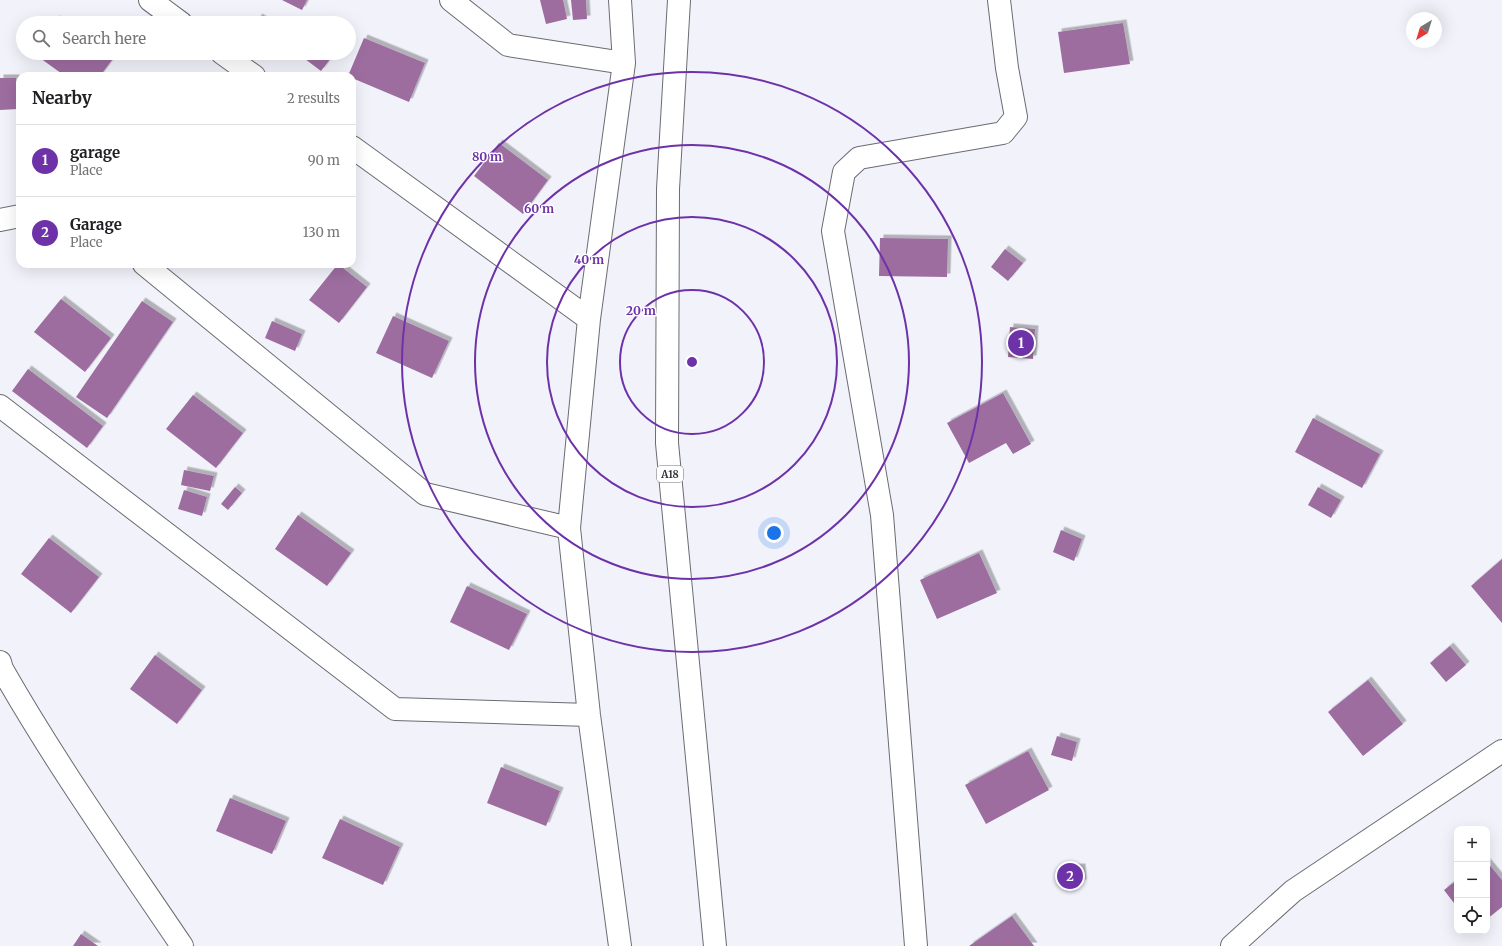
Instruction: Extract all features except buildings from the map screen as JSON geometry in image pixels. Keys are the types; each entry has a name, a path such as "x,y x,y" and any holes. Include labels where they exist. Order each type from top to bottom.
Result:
{"street":[{"path":"150,0 172,16"},
{"path":"451,0 508,45 624,63"},
{"path":"620,0 624,63 589,319 569,528 589,714 620,946"},
{"name":"A18","path":"679,0 668,189 667,443 715,946"},
{"path":"916,946 882,515 833,231 844,172 859,158 1003,133 1016,117 1007,68 999,0"},
{"path":"232,60 248,72"},
{"path":"356,150 589,319"},
{"path":"0,220 16,217"},
{"path":"149,268 425,494 569,528"},
{"path":"0,406 395,709 589,714"},
{"path":"0,662 22,705 182,946"},
{"path":"1232,946 1293,891 1502,751"}],"place":[{"name":"garage","path":"1021,343"},
{"name":"Garage","path":"1070,876"}]}
